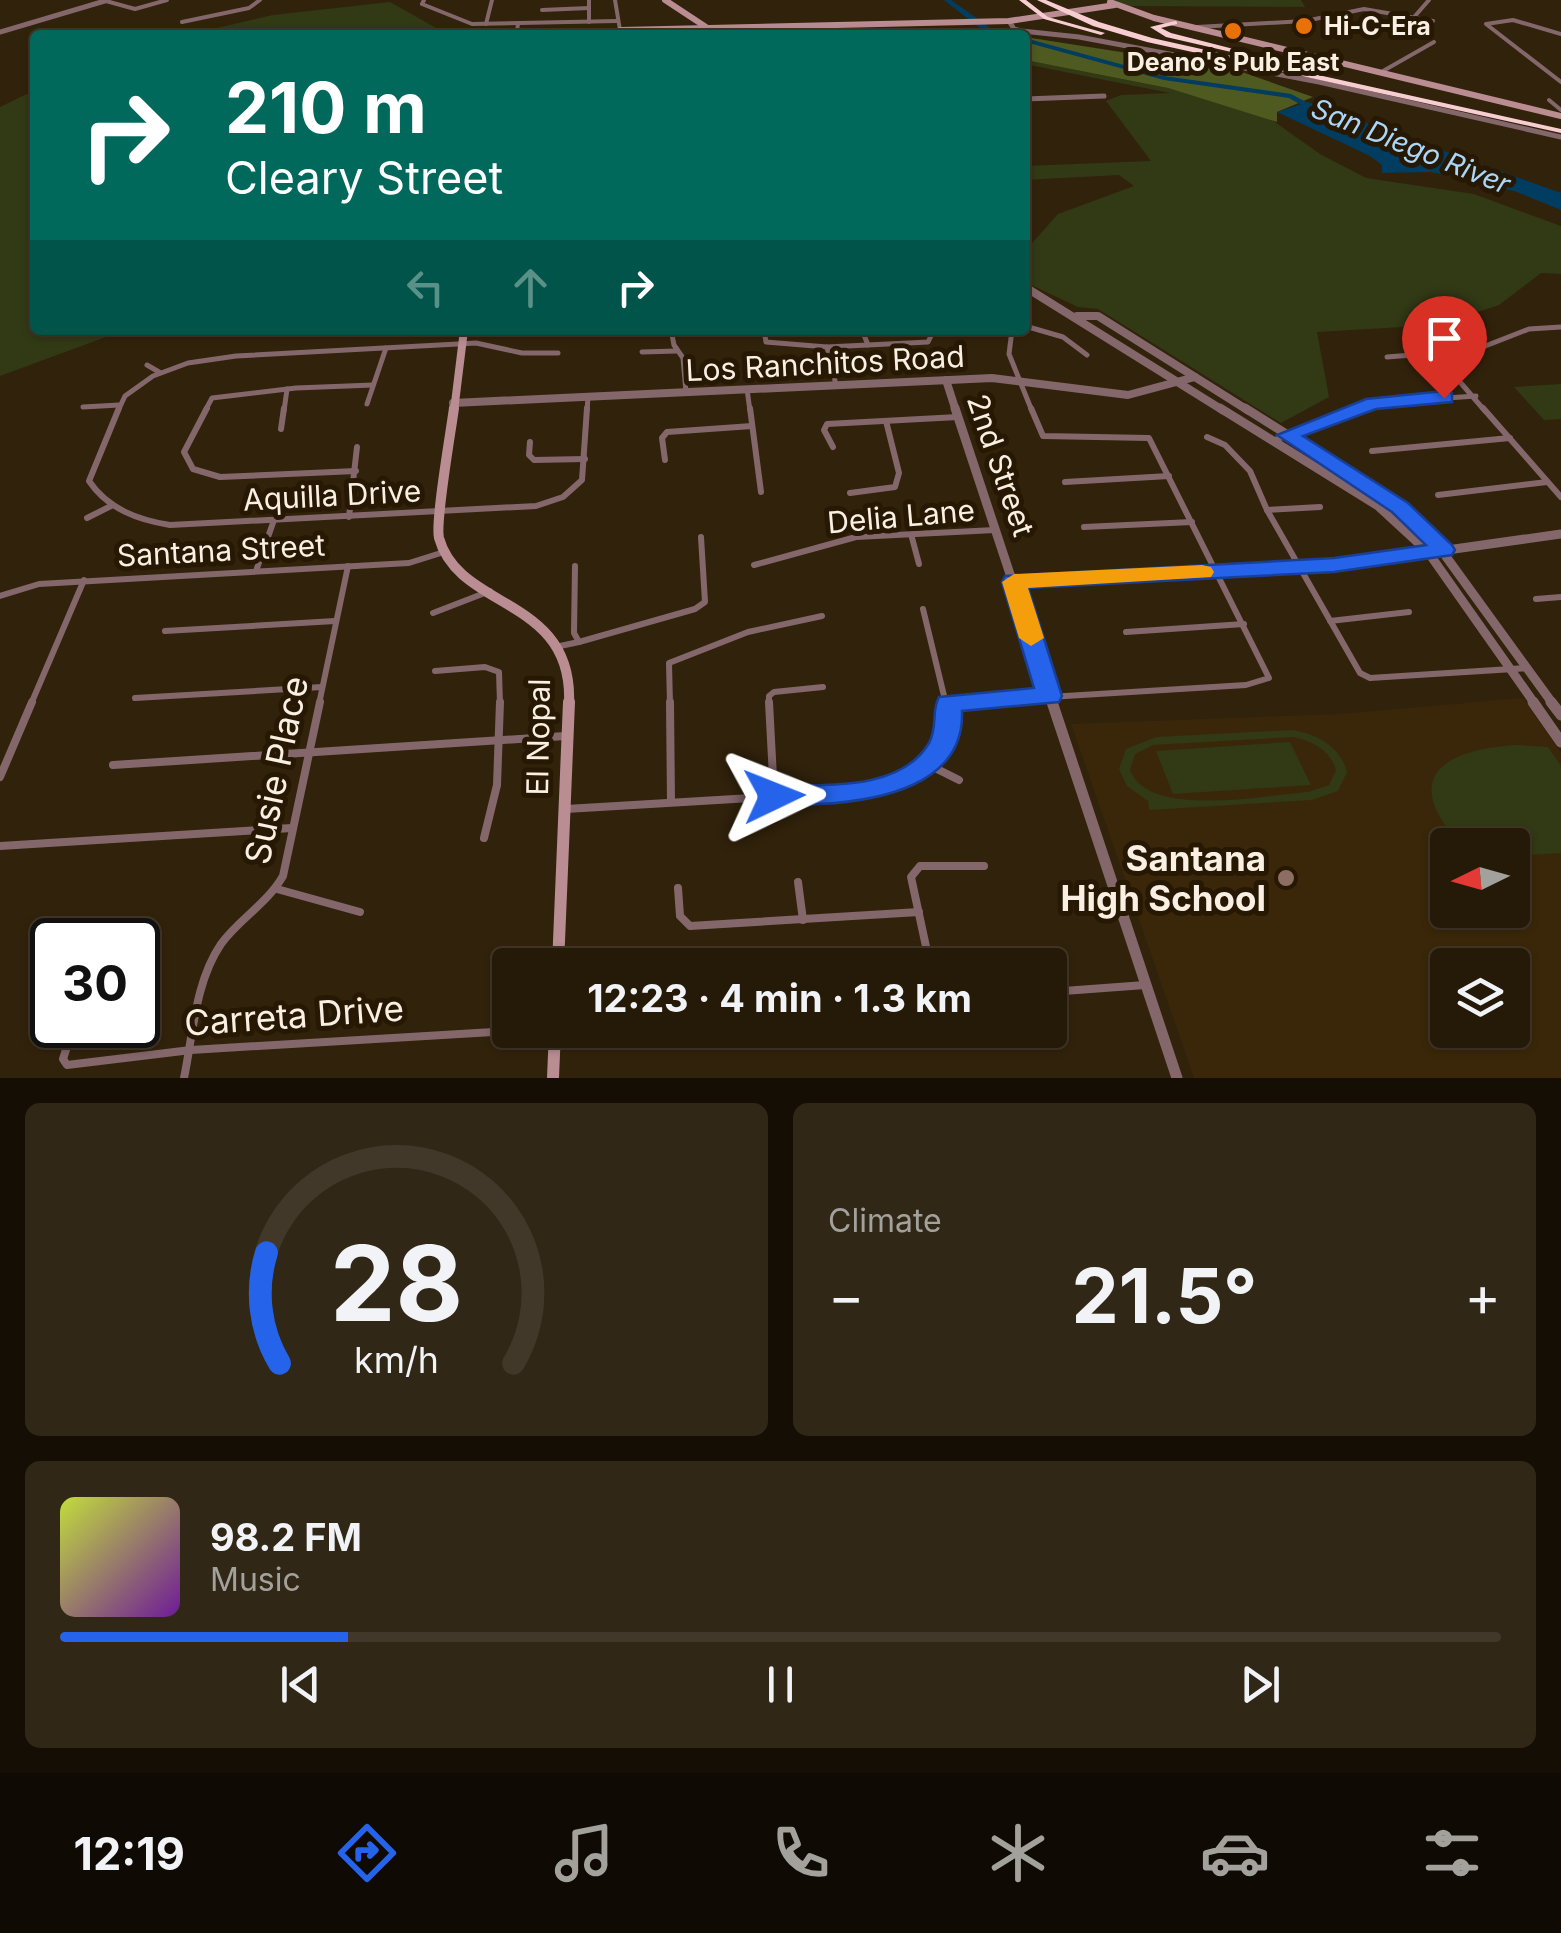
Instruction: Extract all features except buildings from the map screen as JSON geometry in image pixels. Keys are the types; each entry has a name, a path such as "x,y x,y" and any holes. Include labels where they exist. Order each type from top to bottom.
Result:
{"highway":[{"path":"1022,0 1046,18 1103,34 1561,123"},
{"path":"1040,0 1169,38 1561,123"},
{"path":"1059,5 1080,18 1223,57"},
{"path":"1154,22 1169,34 1280,62"},
{"path":"1154,22 1175,23"}],"main road":[{"path":"666,0 707,30"},
{"path":"1104,0 1154,22"},
{"path":"733,30 1009,21 1115,4"},
{"path":"1175,23 1383,72 1561,123"},
{"path":"444,552 438,536 439,512 463,335"},
{"name":"El Nopal","path":"444,552 460,571 546,630 560,646 570,688 559,948"},
{"path":"553,1078 554,1048"}],"street":[{"path":"0,32 107,0 136,9 167,0"},
{"path":"182,22 249,8 260,0"},
{"path":"424,0 421,3 452,19 486,24 617,21"},
{"path":"486,24 492,0"},
{"path":"560,0 560,9"},
{"path":"589,0 590,22"},
{"path":"615,0 619,30"},
{"path":"1414,16 1428,0"},
{"path":"1369,1 1371,9"},
{"path":"542,10 590,8"},
{"path":"1196,28 1306,21 1371,9 1433,21"},
{"path":"1561,34 1512,20 1486,24 1561,82"},
{"path":"1009,21 1014,30"},
{"path":"518,23 518,30"},
{"path":"1030,32 1070,34 1169,56 1561,123"},
{"path":"1383,72 1434,42"},
{"path":"1030,99 1104,96"},
{"path":"1549,100 1561,123"},
{"path":"1030,290 1378,506 1428,552 1561,742"},
{"path":"1077,316 1098,316 1400,507 1444,550 1561,715"},
{"path":"1387,356 1475,350 1529,329 1561,326"},
{"path":"1030,327 1063,337 1087,355"},
{"path":"673,335 683,358 686,392"},
{"path":"765,335 766,342 827,347 928,342 932,335"},
{"path":"864,335 868,345"},
{"path":"948,703 1266,682 1268,671 1169,476 1144,436 1047,438 1041,433 1010,354 1012,335"},
{"path":"87,518 113,505 92,488 89,475 120,405 134,388 160,372 218,357 462,344 486,344 522,353 558,353"},
{"path":"827,347 836,385"},
{"path":"367,404 386,348"},
{"path":"642,352 677,351"},
{"path":"1436,353 1561,498"},
{"path":"146,365 160,372"},
{"name":"Los Ranchitos Road","path":"453,403 946,380 1020,381 1114,395 1149,392 1196,377"},
{"name":"2nd Street","path":"946,380 1177,1078"},
{"path":"356,471 220,477 194,469 184,452 209,402 219,396 373,386"},
{"path":"281,428 287,389"},
{"path":"746,389 761,492"},
{"name":"Aquilla Drive","path":"113,505 141,520 164,524 439,512 529,506 556,500 580,484 588,396"},
{"path":"1275,440 1374,403 1476,396"},
{"path":"83,407 120,405"},
{"path":"833,447 824,430 827,424 958,417"},
{"path":"850,493 895,487 899,473 886,421"},
{"path":"666,460 662,438 667,432 752,426"},
{"path":"1207,437 1232,450 1250,471 1267,510 1364,676 1528,668"},
{"path":"1372,450 1511,438"},
{"path":"530,442 529,455 534,460 585,458"},
{"path":"349,517 357,447"},
{"path":"1065,482 1169,476"},
{"path":"1438,495 1548,482"},
{"path":"1267,510 1320,507"},
{"path":"256,571 274,520"},
{"path":"1084,527 1192,522"},
{"name":"Delia Lane","path":"754,565 844,540 996,530"},
{"path":"911,534 919,564"},
{"path":"1014,582 1300,567 1561,534"},
{"path":"560,646 695,610 705,602 701,538"},
{"name":"Santana Street","path":"0,596 39,584 409,563 444,552"},
{"name":"Susie Place","path":"184,1078 216,952 277,889 284,876 348,566"},
{"path":"574,566 574,633 579,642"},
{"path":"0,777 84,580"},
{"path":"433,613 491,590"},
{"path":"1536,598 1561,597"},
{"path":"564,809 873,790 900,781 927,764 947,736 948,703 923,609"},
{"path":"1330,620 1408,612"},
{"path":"671,802 669,663 748,632 822,616"},
{"path":"165,631 335,621"},
{"path":"1126,632 1244,624"},
{"path":"435,671 486,667 500,672 499,741 490,832 484,838"},
{"path":"136,698 322,687"},
{"path":"774,796 770,696 774,692 823,687"},
{"path":"112,765 566,736"},
{"path":"927,764 958,780"},
{"path":"0,846 292,828"},
{"path":"926,948 911,877 914,870 920,866 984,866"},
{"path":"798,882 803,920"},
{"path":"678,888 680,916 690,926 919,912"},
{"path":"277,889 360,912"},
{"path":"1067,991 1146,985"},
{"name":"Carreta Drive","path":"67,1048 64,1059 67,1065 190,1050 492,1032"}],"shaded area":[{"name":"Santana High School","path":"1523,698 1561,753 1561,1078 1194,1078 1071,724 1339,714"}],"green space":[{"path":"1114,0 1301,0 1305,7 1127,6"},
{"path":"390,2 438,29 460,30 208,30 273,15"},
{"path":"1030,38 1236,70 1313,97 1277,112 1277,122 1168,88 1030,61"},
{"path":"1030,61 1168,88 1272,120 1320,154 1366,178 1474,194 1561,226 1561,274 1541,273 1499,305 1438,325 1317,332 1329,397 1281,423 1098,309 1078,307 1030,284 1030,245 1058,214 1134,186 1119,175 1030,180 1030,166 1151,161 1106,101 1121,95 1170,93 1030,65"},
{"path":"30,92 30,335 130,335 106,337 0,376 0,107"},
{"path":"1561,384 1561,419 1544,420 1514,387"},
{"path":"1293,730 1327,743 1339,755 1347,772 1338,791 1312,800 1149,810 1148,801 1127,786 1119,769 1126,749 1156,737","holes":["1293,737 1314,744 1330,757 1336,770 1329,785 1308,792 1265,797 1183,799 1159,795 1141,785 1130,770 1135,754 1153,745"]},
{"path":"1290,742 1311,785 1173,794 1156,751"},
{"path":"1548,747 1561,766 1561,853 1530,855 1530,828 1448,828 1442,821 1433,801 1432,784 1438,771 1451,760 1492,748"}],"water":[{"path":"1308,102 1561,193 1561,210 1514,191 1431,172 1382,173 1382,165 1370,156 1277,112"}],"waterway":[{"name":"San Diego River","path":"947,0 988,30"},
{"name":"San Diego River","path":"1030,41 1164,78 1291,96 1317,110"}],"slow traffic":[{"path":"1031,638 1014,582 1202,572"}],"place":[{"name":"Hi-C-Era","path":"1304,26"},
{"name":"Deano's Pub East","path":"1233,31"},
{"name":"Santana High School","path":"1286,878"}],"route":[{"path":"774,796 855,792 890,785 919,770 940,750 949,728 948,703 1050,696 1014,582 1334,565 1444,550 1400,507 1287,435 1374,403 1444,398"}]}
